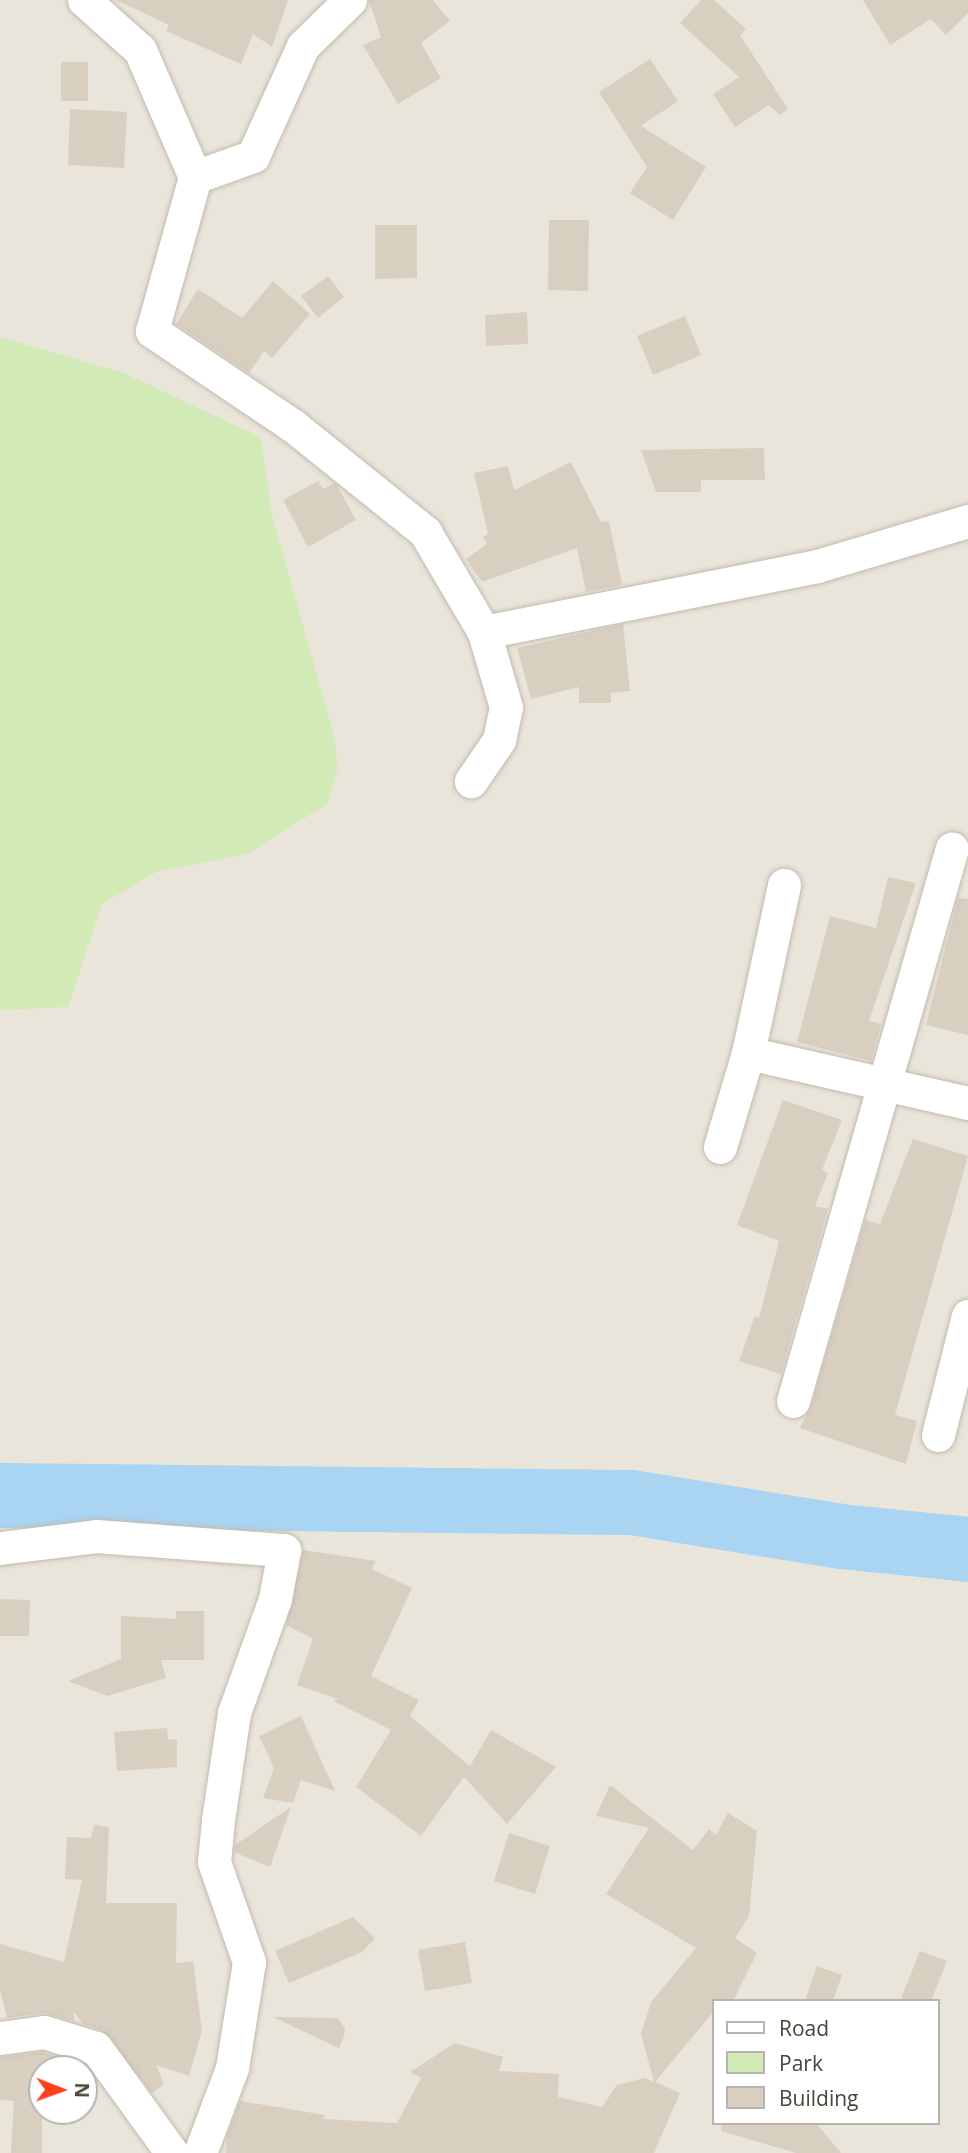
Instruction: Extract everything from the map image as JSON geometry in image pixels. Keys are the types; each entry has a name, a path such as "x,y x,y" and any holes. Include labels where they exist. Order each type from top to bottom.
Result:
{"street":[{"path":"84,0 140,50 195,177 152,331 292,425 425,532 484,632 506,707 499,740 471,781"},
{"path":"195,177 253,156 303,46 350,0"},
{"path":"484,632 817,566 968,521"},
{"path":"793,1401 952,848"},
{"path":"720,1147 748,1053 784,885"},
{"path":"748,1053 968,1103"},
{"path":"938,1435 968,1317"},
{"path":"0,1548 96,1536 284,1550 275,1599 234,1713 218,1820 214,1862 249,1962 232,2068 200,2153"},
{"path":"0,2038 44,2032 96,2048 172,2153"}],"shaded area":[{"path":"0,0 968,0 968,2153 0,2153"}],"green space":[{"path":"0,337 124,373 260,437 273,519 334,736 338,767 327,804 247,854 156,872 102,904 68,1007 0,1010"}],"building":[{"path":"116,0 288,0 272,47 253,34 241,64 166,31 169,25"},
{"path":"369,0 433,0 450,21 421,43 441,78 398,104 363,45 381,37"},
{"path":"701,0 714,0 746,29 740,35 788,109 780,115 769,105 735,127 713,94 739,77 680,23"},
{"path":"863,0 968,0 968,13 946,35 931,19 890,45"},
{"path":"650,59 678,101 641,126 706,167 673,220 630,193 647,167 599,92"},
{"path":"61,62 88,62 88,101 61,101"},
{"path":"70,109 127,112 124,168 68,165"},
{"path":"549,220 589,220 588,291 548,290"},
{"path":"375,225 417,225 417,278 375,279"},
{"path":"328,276 344,297 318,318 301,296"},
{"path":"273,281 310,314 272,358 264,351 249,373 176,324 198,289 242,318"},
{"path":"527,312 528,344 486,346 485,315"},
{"path":"685,316 701,355 653,375 637,336"},
{"path":"764,448 765,480 701,480 701,492 656,492 641,450"},
{"path":"571,462 601,522 609,521 622,585 586,592 577,548 482,582 466,559 487,544 483,537 488,534 474,473 508,466 514,490"},
{"path":"318,481 323,489 334,483 338,487 356,520 308,547 283,500"},
{"path":"623,624 630,691 611,693 611,703 579,703 579,687 531,699 517,648"},
{"path":"888,877 916,883 869,1021 881,1024 871,1061 797,1042 830,916 876,928"},
{"path":"958,898 968,899 968,1035 926,1025"},
{"path":"783,1100 842,1120 822,1170 828,1173 815,1206 828,1209 781,1374 739,1361 755,1316 759,1318 779,1241 737,1225"},
{"path":"913,1139 968,1156 895,1415 917,1421 906,1464 800,1428 811,1406 865,1220 880,1224"},
{"path":"303,1550 376,1561 372,1569 412,1588 371,1676 419,1700 410,1716 470,1766 491,1730 556,1767 507,1824 464,1777 421,1836 356,1787 391,1730 333,1701 338,1699 297,1685 313,1639 286,1625"},
{"path":"0,1599 30,1600 29,1636 0,1636"},
{"path":"176,1611 204,1611 204,1660 161,1660 166,1678 107,1696 68,1681 121,1659 121,1616 176,1619"},
{"path":"301,1716 335,1791 301,1780 293,1803 263,1798 274,1768 259,1736"},
{"path":"167,1728 168,1739 177,1740 177,1767 117,1771 114,1732"},
{"path":"610,1785 693,1850 709,1829 716,1835 728,1813 757,1831 749,1916 735,1938 757,1953 734,1999 712,1999 712,2013 655,2082 680,2093 654,2153 226,2153 227,2135 240,2101 325,2115 324,2119 397,2123 421,2078 410,2072 455,2043 503,2057 499,2071 559,2074 558,2097 602,2107 617,2085 645,2078 654,2082 641,2034 651,2002 696,1948 606,1894 649,1828 596,1816"},
{"path":"291,1807 270,1867 234,1852 235,1845"},
{"path":"94,1825 109,1827 106,1903 177,1903 176,1963 193,1961 202,2031 189,2076 156,2065 164,2084 152,2093 102,2030 83,2024 74,2012 74,2021 42,2013 7,2018 0,1990 0,1944 64,1962 82,1880 65,1879 67,1837 91,1838"},
{"path":"509,1833 550,1846 535,1894 494,1881"},
{"path":"353,1917 375,1938 362,1952 289,1983 275,1951"},
{"path":"465,1942 472,1983 425,1991 418,1950"},
{"path":"920,1951 947,1961 932,1999 901,1999"},
{"path":"817,1966 842,1975 834,1999 806,1999"},
{"path":"273,2017 338,2018 345,2028 344,2036 339,2048"},
{"path":"42,2052 52,2055 28,2055 28,2125 42,2125 42,2153 11,2153 14,2101 0,2100 0,2057"},
{"path":"722,2125 818,2125 841,2153 796,2153 721,2131"}],"waterway":[{"path":"0,1495 631,1502 840,1536 968,1549"}]}
